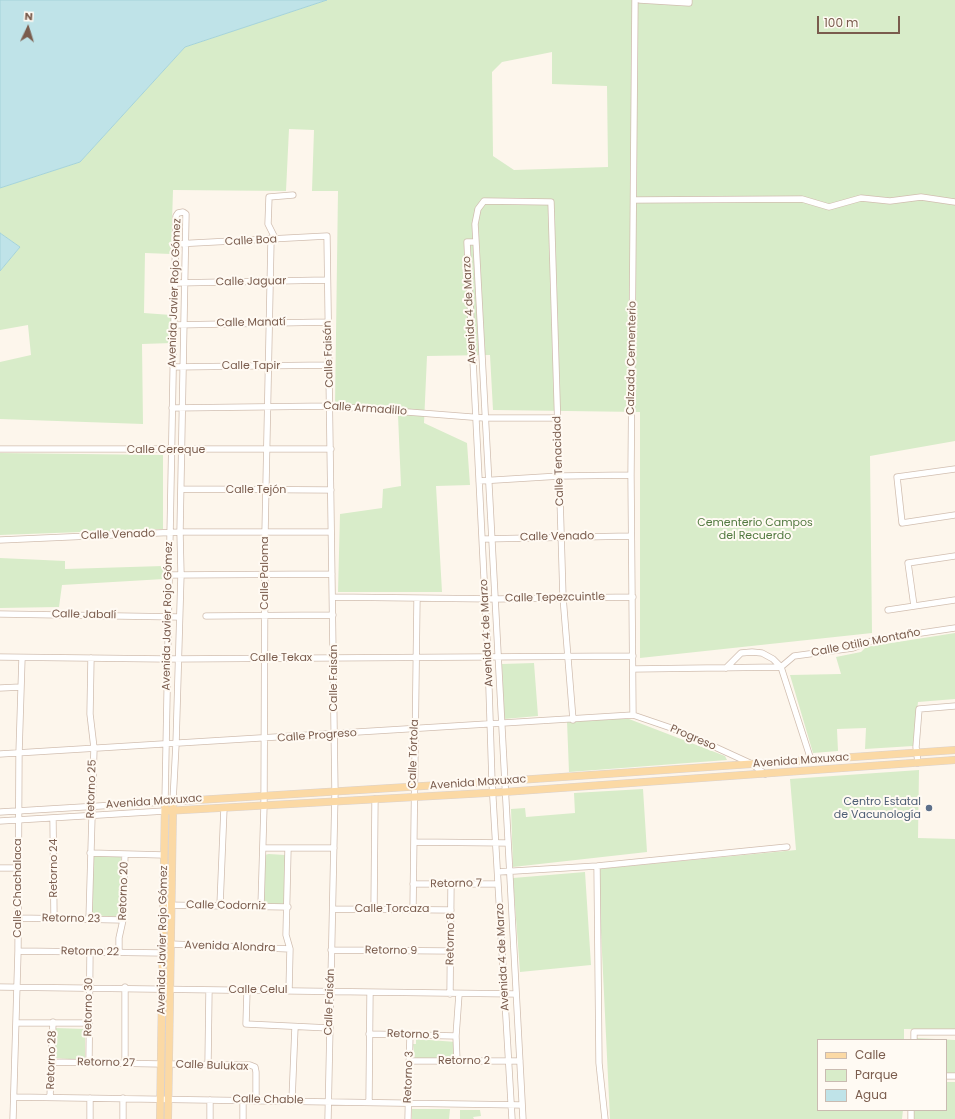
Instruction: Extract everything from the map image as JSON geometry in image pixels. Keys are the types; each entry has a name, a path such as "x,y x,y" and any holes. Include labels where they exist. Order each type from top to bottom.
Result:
{"main road":[{"name":"Avenida Maxuxac","path":"165,802 492,782 955,750"},
{"name":"Avenida Maxuxac","path":"165,812 493,793 955,760"},
{"path":"197,800 198,810"},
{"name":"Avenida Javier Rojo Gómez","path":"168,1119 173,801"},
{"name":"Avenida Javier Rojo Gómez","path":"160,1119 165,802"}],"street":[{"name":"Calzada Cementerio","path":"633,715 633,597 630,475 635,0"},
{"path":"640,0 689,3 689,0"},
{"path":"274,240 268,224 269,197 293,195"},
{"path":"634,200 802,199 829,207 861,198 890,201 921,197 955,202"},
{"name":"Calle Tenacidad","path":"476,242 475,224 478,209 484,201 551,202 563,597 573,720"},
{"name":"Avenida Javier Rojo Gómez","path":"165,802 175,244 176,216 178,212 183,212 186,214 186,244 180,532 181,574 173,801"},
{"name":"Calle Boa","path":"175,244 274,240 327,236"},
{"name":"Calle Faisán","path":"327,236 331,406 331,532 335,792 327,1101 328,1119"},
{"name":"Calle Paloma","path":"261,906 264,806 263,739 266,575 265,533 271,282 274,240"},
{"name":"Avenida 4 de Marzo","path":"512,1119 492,782 488,657 467,242 476,242 484,418 490,480 504,792 523,1119"},
{"name":"Calle Jaguar","path":"175,283 327,280"},
{"path":"469,281 478,280"},
{"path":"471,319 480,319"},
{"name":"Calle Manatí","path":"174,325 328,322"},
{"path":"472,362 482,360"},
{"name":"Calle Tapir","path":"173,367 329,365"},
{"name":"Calle Armadillo","path":"172,408 331,406 484,418 558,418"},
{"name":"Calle Cereque","path":"0,449 331,449"},
{"path":"955,469 897,477 902,523 955,515"},
{"path":"479,481 560,476 630,475"},
{"name":"Calle Tejón","path":"181,489 331,490"},
{"name":"Calle Venado","path":"0,540 170,534 180,532 331,532"},
{"name":"Calle Venado","path":"482,539 562,536 631,536"},
{"path":"914,606 908,563 955,556"},
{"path":"169,575 332,574"},
{"name":"Calle Tepezcuintle","path":"333,597 495,599 633,597"},
{"name":"Calle Tórtola","path":"413,909 413,787 416,729 417,599"},
{"path":"888,610 955,600"},
{"name":"Calle Jabalí","path":"0,614 179,617"},
{"path":"206,616 333,615"},
{"name":"Calle Otilio Montaño","path":"781,667 794,656 852,648 874,640 955,628"},
{"path":"726,668 741,654 752,652 762,653 773,659 781,667 811,760"},
{"name":"Calle Tekax","path":"0,657 264,658 633,656"},
{"name":"Calle Chachalaca","path":"13,1119 18,951 19,753 22,658"},
{"name":"Retorno 25","path":"89,919 94,748 90,714 91,658"},
{"path":"633,669 781,667"},
{"path":"0,688 21,687"},
{"path":"918,763 919,709 955,706"},
{"name":"Calle Progreso","path":"0,754 334,735 633,715"},
{"name":"Progreso","path":"633,715 674,729 752,764 765,774"},
{"path":"374,910 375,799"},
{"name":"Avenida Maxuxac","path":"0,812 165,802"},
{"path":"136,804 136,813"},
{"path":"220,905 224,808"},
{"name":"Avenida Maxuxac","path":"0,821 165,812"},
{"name":"Retorno 24","path":"54,818 54,918"},
{"path":"414,842 507,843"},
{"path":"263,848 334,848"},
{"path":"288,848 288,907 286,935 290,949 289,991"},
{"path":"498,872 597,866 787,848"},
{"path":"90,854 164,855"},
{"name":"Retorno 20","path":"119,952 124,920 125,854"},
{"path":"597,866 599,1063 605,1119"},
{"path":"0,868 18,868"},
{"name":"Retorno 7","path":"413,884 498,884"},
{"name":"Retorno 8","path":"450,994 451,885"},
{"name":"Calle Codorniz","path":"163,905 288,907"},
{"name":"Calle Torcaza","path":"333,909 451,910"},
{"name":"Retorno 23","path":"18,918 124,920"},
{"name":"Avenida Alondra","path":"171,944 290,949"},
{"name":"Retorno 9","path":"331,950 450,951"},
{"name":"Retorno 22","path":"18,951 163,953"},
{"name":"Retorno 30","path":"89,1062 88,1023 90,951"},
{"name":"Calle Celul","path":"0,987 126,987 246,991 516,994"},
{"path":"125,1063 126,987"},
{"path":"208,990 208,1064"},
{"path":"246,991 246,1024 329,1028"},
{"path":"369,1102 370,993"},
{"path":"457,1062 456,1036 459,994"},
{"name":"Retorno 28","path":"50,1097 53,1022"},
{"path":"16,1023 88,1023"},
{"path":"292,1100 294,1027"},
{"path":"914,1039 914,1032 955,1032"},
{"name":"Retorno 5","path":"369,1034 456,1036"},
{"name":"Retorno 3","path":"408,1119 410,1034"},
{"name":"Retorno 2","path":"409,1061 520,1061"},
{"name":"Retorno 27","path":"51,1062 161,1064"},
{"name":"Calle Bulukax","path":"169,1064 250,1065 254,1067 256,1100"},
{"name":"Calle Chable","path":"14,1097 292,1100 522,1105"},
{"path":"90,1098 90,1119"},
{"path":"123,1098 123,1119"},
{"path":"210,1100 210,1119"},
{"path":"243,1100 243,1119"}],"green space":[{"name":"Cementerio Campos del Recuerdo","path":"327,0 955,0 955,441 870,456 872,633 640,658 640,412 493,410 490,355 427,356 424,423 467,443 470,485 436,486 442,592 338,592 340,514 382,508 383,489 401,486 398,415 335,406 338,191 312,191 314,130 289,129 286,191 173,190 171,254 145,253 144,313 171,315 172,343 142,344 143,424 0,419 0,362 31,355 28,325 0,330 0,271 20,247 0,233 0,188 80,162 185,47","holes":["552,52 552,84 607,86 608,167 514,170 493,156 492,72 502,62"]},
{"path":"0,453 163,455 163,529 0,535"},
{"path":"0,558 65,561 65,569 163,566 164,579 62,585 59,607 0,608"},
{"path":"955,633 955,699 918,702 913,746 865,749 866,728 837,729 838,751 813,753 790,675 841,674 836,657 861,652 866,647"},
{"path":"534,663 538,716 504,719 502,664"},
{"path":"617,718 629,719 725,756 727,760 569,772 567,721"},
{"path":"919,770 918,838 955,839 955,1030 904,1029 904,1039 817,1039 817,1111 903,1111 902,1119 610,1119 598,869 796,850 790,779"},
{"path":"643,789 647,852 513,867 511,809 525,808 526,817 575,813 574,793"},
{"path":"93,855 121,856 119,917 90,915"},
{"path":"264,855 285,855 285,906 263,906"},
{"path":"585,872 591,965 520,972 513,878"},
{"path":"55,1028 85,1029 85,1060 54,1058"},
{"path":"416,1039 456,1042 455,1062 415,1060 413,1044 416,1044"},
{"path":"947,1040 955,1040 955,1074 947,1073"},
{"path":"947,1082 955,1082 955,1119 912,1119 913,1111 947,1111"},
{"path":"412,1109 450,1109 449,1119 412,1119"},
{"path":"460,1110 480,1110 481,1116 473,1117 474,1119 460,1119"}],"water":[{"path":"0,0 327,0 185,47 80,162 0,188"},
{"path":"0,233 20,247 0,271"}],"place":[{"name":"Centro Estatal de Vacunología","path":"929,808"}]}
